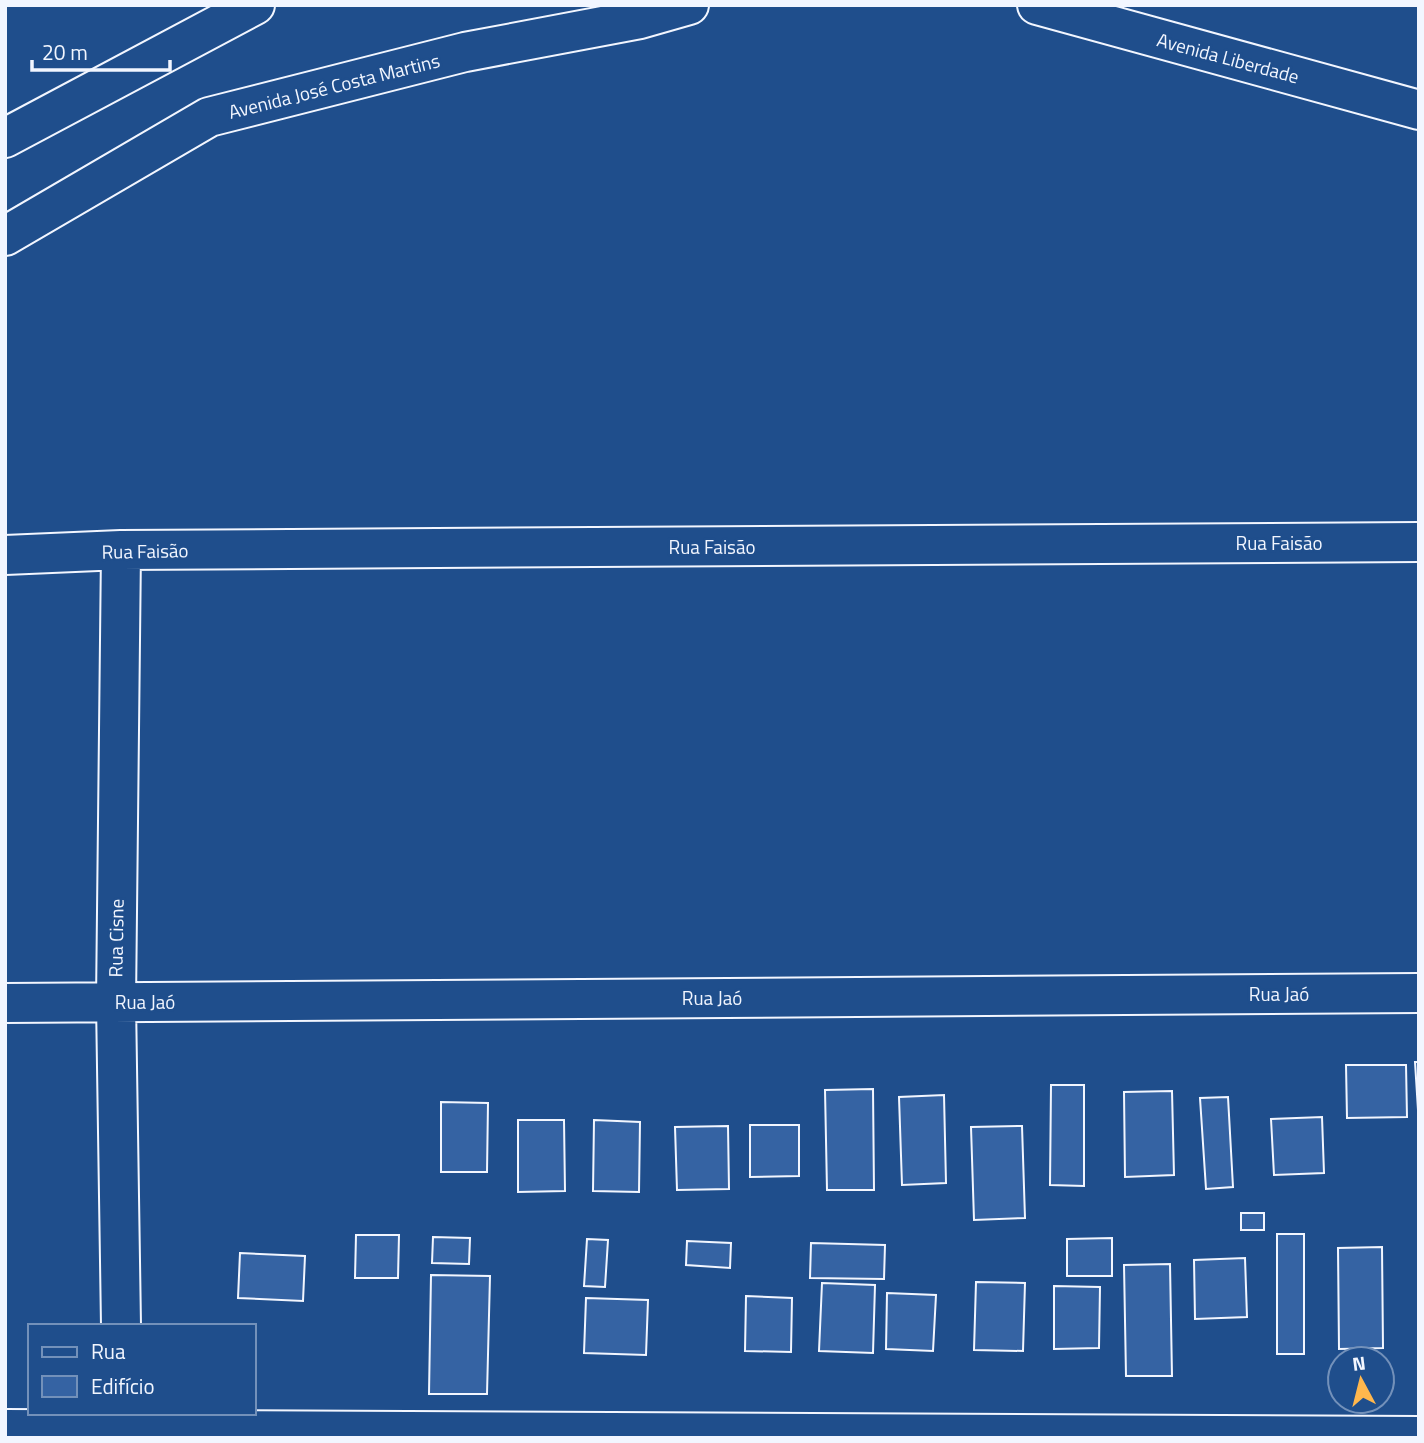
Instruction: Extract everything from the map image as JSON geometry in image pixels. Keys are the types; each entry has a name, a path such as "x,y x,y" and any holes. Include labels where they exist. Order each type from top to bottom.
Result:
{"street":[{"path":"5,138 255,5"},
{"name":"Avenida José Costa Martins","path":"5,236 209,117 465,52 640,19 689,5"},
{"name":"Avenida Liberdade","path":"1037,5 1419,110"},
{"name":"Rua Faisão","path":"5,555 121,550 1419,542"},
{"name":"Rua Cisne","path":"121,550 116,1002 121,1324"},
{"name":"Rua Jaó","path":"5,1003 1419,993"},
{"path":"5,1429 122,1427 1419,1436"}],"building":[{"path":"1415,1062 1419,1062 1419,1126"},
{"path":"1346,1065 1406,1065 1407,1117 1347,1118"},
{"path":"1051,1085 1084,1085 1084,1186 1050,1185"},
{"path":"873,1089 874,1190 827,1190 825,1090"},
{"path":"1172,1091 1174,1175 1125,1177 1124,1092"},
{"path":"944,1095 946,1183 902,1185 899,1097"},
{"path":"1228,1097 1233,1187 1206,1189 1200,1098"},
{"path":"441,1102 488,1103 487,1172 441,1172"},
{"path":"1322,1117 1324,1173 1274,1175 1271,1119"},
{"path":"518,1120 564,1120 565,1191 518,1192"},
{"path":"594,1120 640,1122 639,1192 593,1191"},
{"path":"750,1125 799,1125 799,1176 750,1177"},
{"path":"728,1126 729,1189 677,1190 675,1127"},
{"path":"1022,1126 1025,1218 974,1220 971,1127"},
{"path":"1241,1213 1264,1213 1264,1230 1241,1230"},
{"path":"1277,1234 1304,1234 1304,1354 1277,1354"},
{"path":"356,1235 399,1235 398,1278 355,1278"},
{"path":"433,1237 470,1238 469,1264 432,1263"},
{"path":"1112,1238 1112,1276 1067,1276 1067,1239"},
{"path":"587,1239 608,1240 605,1287 584,1286"},
{"path":"687,1241 731,1243 730,1268 686,1265"},
{"path":"811,1243 885,1245 884,1279 810,1278"},
{"path":"1382,1247 1383,1345 1339,1345 1338,1248"},
{"path":"240,1253 305,1256 303,1301 238,1298"},
{"path":"1245,1258 1247,1317 1195,1319 1194,1260"},
{"path":"1170,1264 1172,1376 1126,1376 1124,1265"},
{"path":"431,1275 490,1276 487,1394 429,1394"},
{"path":"976,1282 1025,1283 1023,1351 974,1350"},
{"path":"822,1283 875,1285 873,1353 819,1351"},
{"path":"1054,1286 1100,1287 1099,1348 1054,1349"},
{"path":"887,1293 936,1295 933,1351 886,1349"},
{"path":"746,1296 792,1298 791,1352 745,1351"},
{"path":"586,1298 648,1300 646,1355 584,1353"}]}
